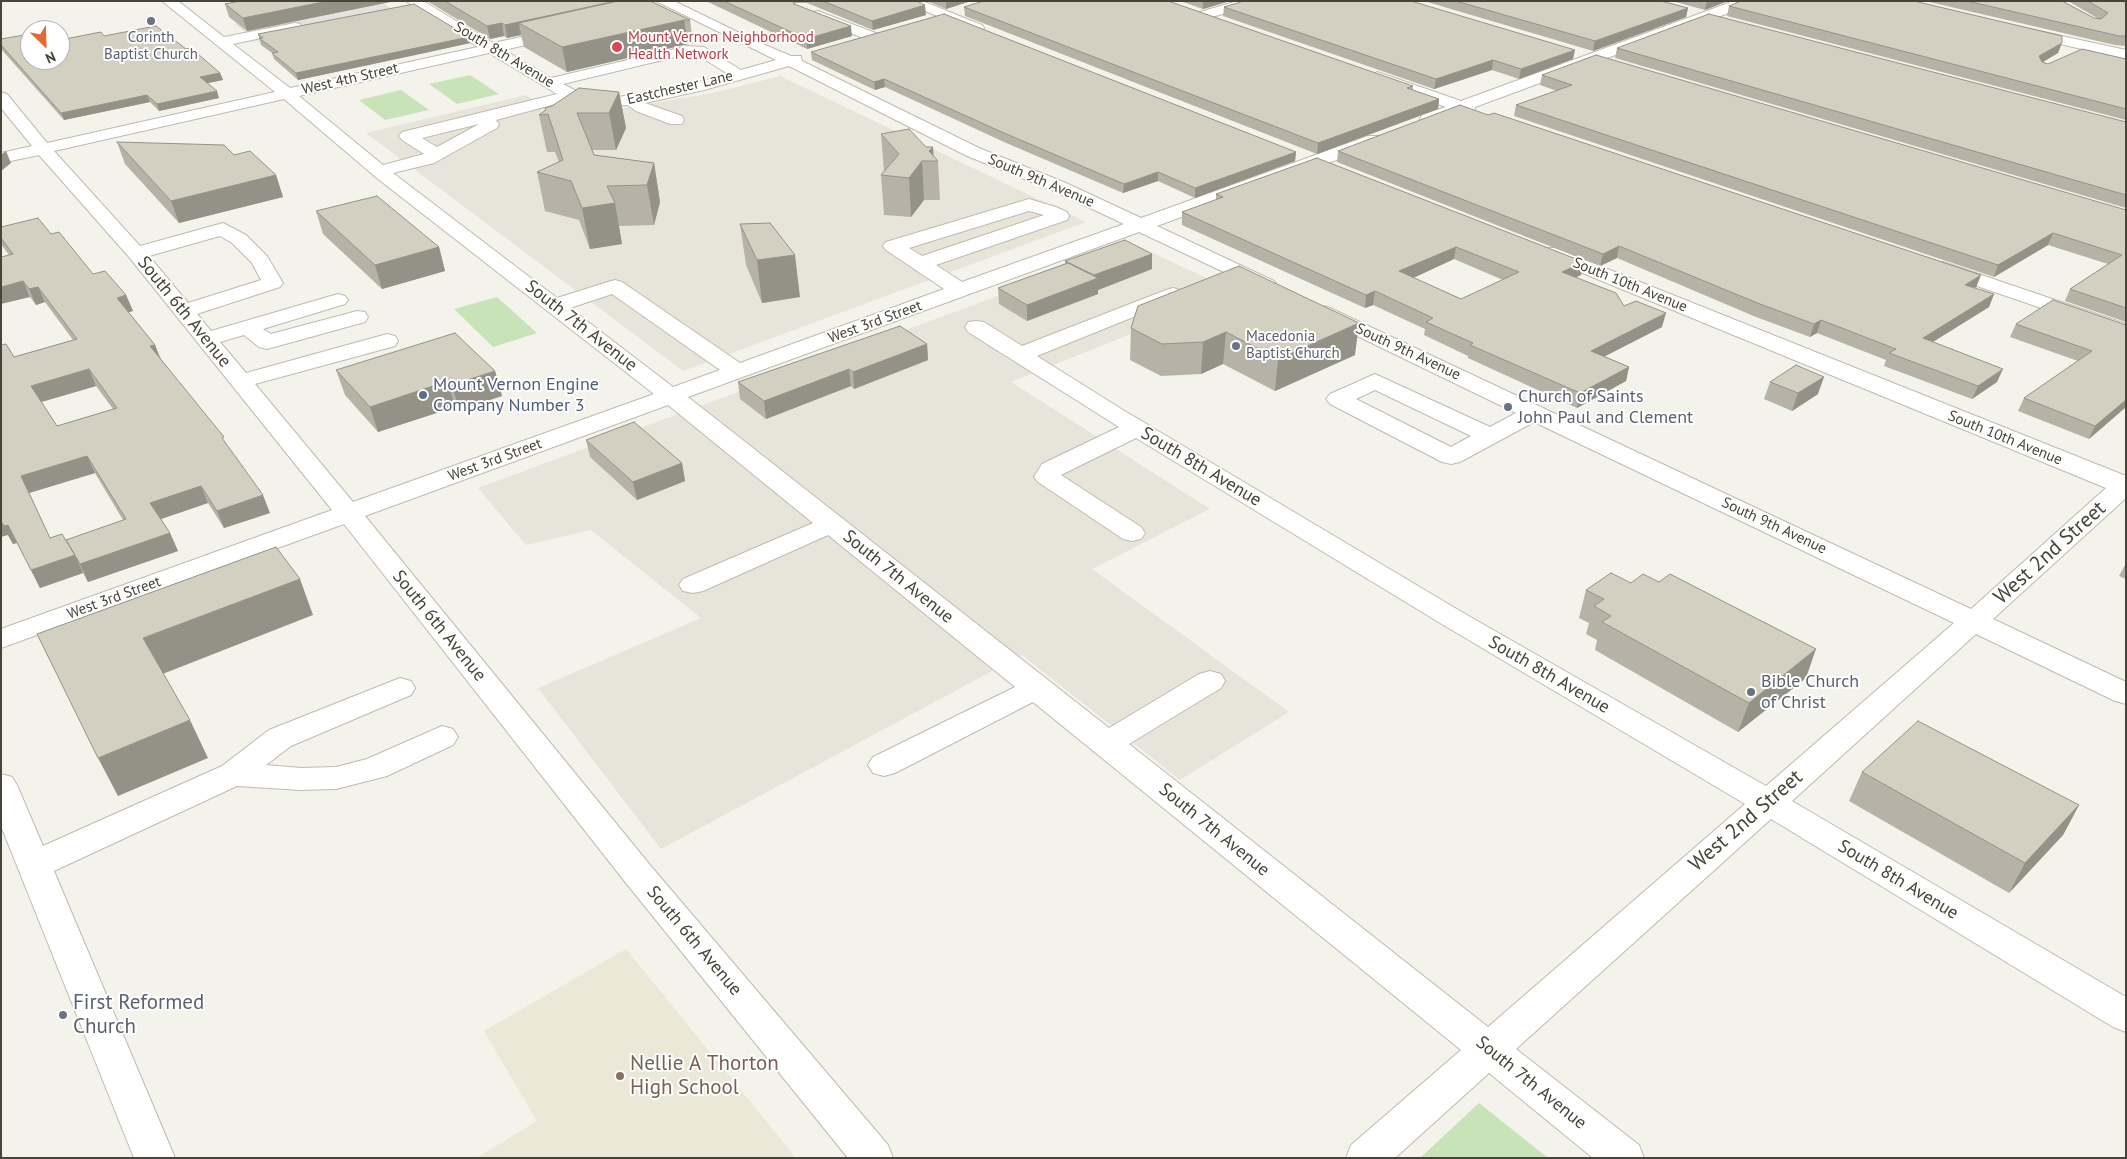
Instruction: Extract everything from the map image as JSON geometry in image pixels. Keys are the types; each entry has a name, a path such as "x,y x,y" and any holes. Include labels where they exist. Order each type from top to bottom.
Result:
{"street":[{"name":"South 7th Avenue","path":"169,1 380,172 672,396 1624,1158"},
{"path":"664,6 700,1"},
{"path":"908,1 999,37"},
{"path":"1201,16 1254,1"},
{"name":"West 3rd Street","path":"1,639 1318,161 1748,1"},
{"name":"South 8th Avenue","path":"411,4 493,47 549,83 585,102 596,102"},
{"name":"South 9th Avenue","path":"664,6 751,44 800,58 973,152 1140,225 2126,694"},
{"path":"801,8 873,37"},
{"path":"917,24 969,8"},
{"path":"1184,10 1226,24"},
{"path":"1680,10 1734,24"},
{"path":"216,38 307,20"},
{"name":"West 4th Street","path":"1,158 579,28"},
{"path":"2011,29 2126,55"},
{"path":"845,45 890,31"},
{"path":"2062,58 2087,46"},
{"path":"549,83 688,50 699,50 734,71"},
{"path":"1566,51 1622,67"},
{"name":"Eastchester Lane","path":"596,102 631,100 698,87 800,58"},
{"path":"645,60 663,69"},
{"path":"1358,70 1490,116"},
{"path":"601,71 650,97"},
{"path":"680,78 698,87"},
{"path":"436,154 408,136 572,95"},
{"name":"South 6th Avenue","path":"1,97 43,149 136,253 184,311 349,513 638,874 873,1158"},
{"path":"631,100 642,108 676,120"},
{"path":"380,172 428,158 491,124 482,118"},
{"path":"1290,150 1345,172"},
{"path":"1049,210 1084,199"},
{"path":"920,264 1060,216 1049,210 1029,205 893,246 920,264 960,290"},
{"path":"136,253 223,229 239,239 260,260 273,283 184,311"},
{"name":"South 10th Avenue","path":"1526,244 2125,485"},
{"path":"1929,264 2126,331"},
{"path":"1020,355 1235,270"},
{"path":"554,306 615,286 738,372"},
{"path":"206,339 338,300"},
{"path":"247,326 267,342 357,316"},
{"name":"South 8th Avenue","path":"976,327 1137,428 1442,612 1768,802 2126,1016"},
{"path":"241,381 387,341"},
{"path":"1388,387 1431,363"},
{"path":"1490,436 1375,381 1338,399 1451,457 1535,412"},
{"path":"1438,411 1479,386"},
{"path":"1132,533 1047,477 1051,469 1137,428"},
{"name":"West 2nd Street","path":"1366,1158 1974,621 2125,485"},
{"path":"693,584 832,524"},
{"path":"1106,744 1210,681"},
{"path":"34,865 233,774 280,738 400,688"},
{"path":"884,765 1037,688"},
{"path":"233,774 301,779 336,778 376,768 442,737"},
{"path":"1,785 155,1158"}],"shaded area":[{"path":"355,1 380,1 398,13 256,41 235,24"},
{"path":"780,76 1086,222 683,371 366,133 526,95 553,112 605,111 713,93"},
{"path":"1136,245 1236,292 1011,382 1210,509 1092,569 1289,712 1180,780 1022,655 661,849 538,688 701,618 591,530 526,545 478,488"},
{"name":"Nellie A Thorton High School","path":"626,949 796,1158 476,1158 537,1121 484,1031"}],"green space":[{"path":"470,75 499,94 457,104 429,84"},
{"path":"401,90 429,110 385,120 359,100"},
{"path":"497,297 537,333 493,347 454,309"},
{"path":"1479,1103 1548,1158 1420,1158"}],"building":[{"path":"240,1 328,1 243,18 225,4"},
{"path":"445,1 616,1 505,25 502,23 487,26"},
{"path":"618,1 650,1 690,20 562,47 519,23"},
{"path":"724,1 793,1 794,4 851,26 806,39"},
{"path":"823,1 917,1 925,5 872,21"},
{"path":"984,1 1168,1 1413,86 1407,88 1439,99 1318,143 964,7"},
{"path":"1244,1 1411,1 1575,50 1521,69 1493,60 1436,79 1224,7"},
{"path":"1456,1 1661,1 1688,8 1595,41"},
{"path":"1741,1 1914,1 2062,36 2062,43 2039,56 2042,62 2048,64 2082,49 2126,59 2126,109 1729,6"},
{"path":"1967,1 2062,1 2094,18 2101,19 2108,13 2088,1 2126,1 2126,36 2119,36"},
{"path":"414,4 469,37 296,73 272,53 278,52 259,38 263,38 258,34"},
{"path":"944,14 1296,152 1195,188 1158,172 1124,184 884,79 874,82 811,52"},
{"path":"1709,14 2126,122 2126,195 1617,48"},
{"path":"156,26 186,49 191,48 220,73 200,77 217,91 157,104 147,95 61,113 23,70 70,70 70,38 101,32 104,36"},
{"path":"20,36 20,67 1,45 1,39"},
{"path":"1596,55 2126,210 2126,308 2070,289 2122,255 2053,233 1998,265 1516,105 1572,85 1542,75"},
{"path":"579,88 619,92 609,113 577,113 594,155 654,163 647,185 607,186 615,203 582,208 571,181 537,172 563,160 548,114 539,115 546,110 545,108 552,106"},
{"path":"1460,105 1488,115 1494,113 1981,275 1965,285 1994,294 1923,338 2003,369 1978,386 1889,353 1896,349 1821,320 1814,324 1619,246 1603,254 1338,151"},
{"path":"909,129 926,147 933,147 929,151 938,161 922,161 909,178 881,175 899,154 881,134"},
{"path":"117,142 224,145 234,155 250,151 276,175 171,201"},
{"path":"1317,158 1584,262 1562,272 1616,293 1624,306 1636,301 1666,313 1591,351 1629,367 1580,393 1470,345 1473,343 1426,322 1433,318 1375,291 1366,295 1182,212 1223,197 1216,194","holes":["1456,247 1519,272 1461,299 1399,271"]},
{"path":"377,196 439,247 375,265 316,211"},
{"path":"38,218 51,234 59,232 93,274 105,271 126,295 117,298 155,345 150,346 224,437 222,438 263,495 217,511 201,486 150,503 170,533 80,564 75,555 31,570 8,525 4,526 1,521 1,345 6,344 14,357 77,339 38,287 29,289 23,281 1,287 1,257 13,254 1,238 1,227","holes":["89,369 117,408 57,426 31,386","87,456 126,519 66,540 71,548 62,534 50,538 21,476"]},
{"path":"770,223 795,255 757,260 740,224"},
{"path":"1125,240 1152,254 1094,275 1065,261"},
{"path":"1068,263 1098,278 1027,305 998,288"},
{"path":"1239,266 1359,323 1278,359 1226,332 1203,342 1162,344 1131,328 1138,306"},
{"path":"2053,300 2126,325 2126,400 2095,426 2024,398 2092,351 2016,324"},
{"path":"900,326 927,344 853,372 849,369 764,401 738,382"},
{"path":"455,333 495,371 452,385 448,381 370,407 336,370"},
{"path":"1796,365 1824,377 1798,393 1770,382"},
{"path":"634,422 682,463 633,482 586,440"},
{"path":"276,547 300,579 143,638 190,720 98,758 37,634"},
{"path":"1611,573 1631,583 1643,574 1659,582 1670,574 1816,649 1749,703 1602,622 1611,616 1594,606 1604,599 1586,590"},
{"path":"1918,721 2079,805 2025,863 1862,772"}],"place":[{"name":"Corinth Baptist Church","path":"151,21"},
{"name":"Mount Vernon Neighborhood Health Network","path":"617,47"},
{"name":"Macedonia Baptist Church","path":"1236,346"},
{"name":"Mount Vernon Engine Company Number 3","path":"423,395"},
{"name":"Church of Saints John Paul and Clement","path":"1508,407"},
{"name":"Bible Church of Christ","path":"1751,692"},
{"name":"First Reformed Church","path":"63,1015"},
{"name":"Nellie A Thorton High School","path":"620,1076"}]}
